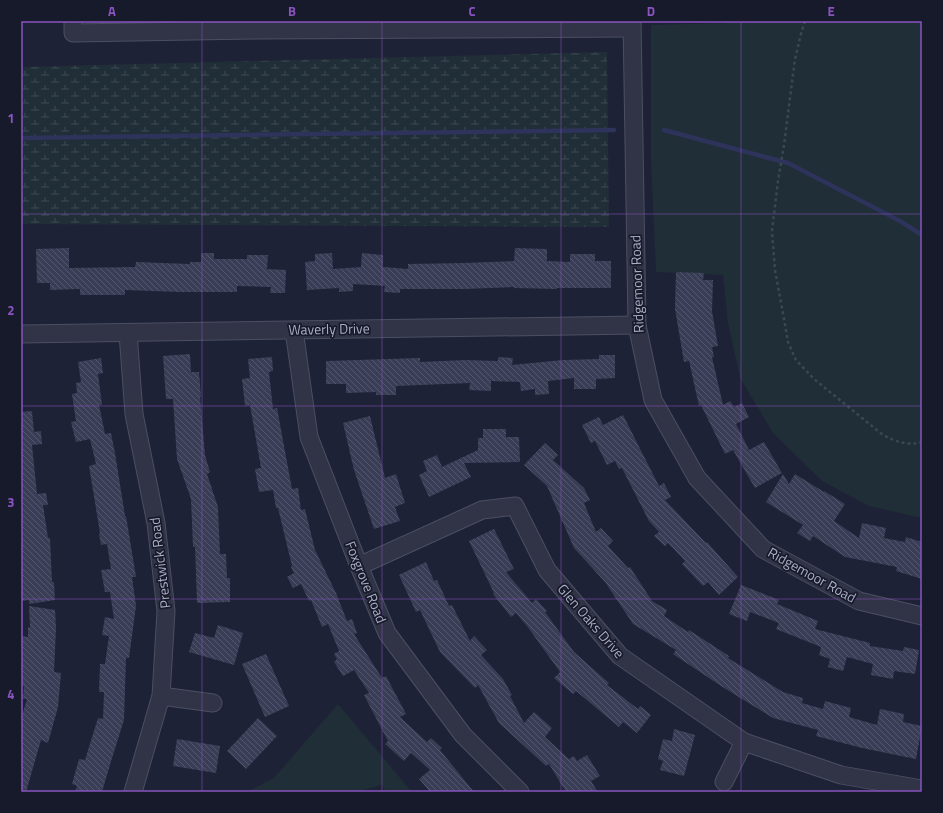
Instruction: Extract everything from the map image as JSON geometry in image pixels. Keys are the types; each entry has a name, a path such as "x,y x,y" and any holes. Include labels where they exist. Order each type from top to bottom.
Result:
{"street":[{"path":"73,27 632,24"},
{"name":"Ridgemoor Road","path":"632,24 636,325 653,400 697,478 764,549 859,602 922,616"},
{"name":"Waverly Drive","path":"21,334 636,325"},
{"name":"Foxgrove Road","path":"294,330 310,437 359,566 387,633 463,735 520,792"},
{"name":"Prestwick Road","path":"128,333 134,414 156,523 166,611 161,696 133,792"},
{"name":"Glen Oaks Drive","path":"359,566 482,510 515,506 547,570 620,656 744,742 840,776 922,789"},
{"path":"161,696 213,703"},
{"path":"724,782 744,742"}],"path":[{"path":"805,21 795,59 772,232 775,270 788,342 796,360 814,380 883,436 903,444 922,442"}],"green space":[{"path":"724,21 922,21 922,518 869,506 822,481 773,433 740,378 728,323 723,275 656,272 651,161 651,25 724,23"},
{"path":"607,52 609,227 21,224 21,67"},
{"path":"338,704 412,792 386,792 382,785 356,792 247,792 274,778"}],"building":[{"path":"69,248 69,268 135,267 136,262 190,264 190,262 201,262 201,253 214,253 214,259 247,259 247,255 268,255 267,269 286,270 285,293 270,293 271,287 237,286 237,292 125,290 125,295 80,295 80,289 50,290 50,283 37,283 36,249"},
{"path":"515,248 547,249 547,261 570,262 570,254 595,254 595,261 611,261 611,288 557,289 514,287 400,289 400,293 384,292 385,286 353,284 353,291 339,292 339,288 307,290 305,262 315,261 315,254 332,253 333,269 361,267 362,253 383,255 383,267 408,269 408,264 514,261"},
{"path":"676,272 704,273 703,280 713,280 712,311 718,346 712,347 714,357 712,357 723,405 730,401 734,407 742,403 749,417 736,424 749,450 764,442 782,473 755,488 733,450 725,454 701,405 699,406 689,361 684,362 675,309"},
{"path":"190,354 191,372 199,372 205,455 210,472 207,474 218,507 220,554 226,554 227,578 230,578 230,602 197,603 195,547 193,547 191,499 177,459 173,399 166,399 163,356"},
{"path":"599,355 615,355 615,378 596,379 596,389 574,389 574,378 548,381 549,394 535,395 535,389 521,391 520,382 491,381 491,391 469,390 470,383 396,386 396,395 376,395 376,392 346,393 346,384 326,384 326,361 420,358 420,362 465,360 498,361 498,357 513,358 512,365 563,360 599,359"},
{"path":"272,357 273,371 269,372 273,409 277,408 292,489 298,488 301,510 305,509 315,550 336,593 347,621 352,619 357,633 354,634 382,678 386,676 406,714 400,717 427,742 431,738 442,748 440,750 474,792 430,792 419,779 430,770 411,753 404,761 385,744 388,741 364,695 369,693 354,670 343,676 334,662 337,659 334,654 339,651 328,624 322,627 311,600 309,601 301,584 293,588 287,577 294,573 291,567 278,508 276,508 273,490 259,492 255,469 261,468 250,405 245,406 242,379 250,378 248,359"},
{"path":"101,358 103,373 98,374 102,405 99,405 105,434 111,433 115,453 136,577 132,577 136,606 129,658 126,658 124,720 102,792 75,792 77,786 72,784 79,759 85,760 98,718 103,719 104,692 99,692 100,664 105,664 109,636 102,635 105,617 114,619 110,592 105,592 101,570 111,569 107,544 101,545 89,466 96,464 90,439 76,442 71,422 76,421 72,394 77,393 76,383 81,382 78,362"},
{"path":"32,411 34,432 41,431 42,444 32,445 37,494 46,493 48,505 43,505 48,538 50,538 52,582 54,582 55,600 29,604 29,600 21,601 21,412"},
{"path":"623,415 659,486 664,483 671,497 665,500 706,543 707,542 738,577 719,595 708,582 703,586 682,564 685,561 668,543 665,546 654,536 659,532 649,521 622,468 619,469 615,461 607,465 595,441 591,443 582,425 599,417 603,425"},
{"path":"370,416 385,478 396,474 405,503 395,507 400,521 374,529 354,470 343,423"},
{"path":"483,429 506,429 506,437 519,437 520,462 464,463 471,477 429,497 419,475 427,471 423,461 437,455 442,467 478,450 478,438 483,438"},
{"path":"545,443 558,455 553,460 584,488 590,500 584,503 596,532 601,528 613,541 608,546 628,568 630,567 652,601 667,610 664,616 688,632 689,630 729,656 728,658 783,692 803,698 802,703 823,709 825,701 851,708 849,717 877,725 880,709 904,714 903,722 922,726 916,759 862,748 816,736 818,730 773,718 673,654 676,650 633,624 605,582 574,548 547,486 524,465"},
{"path":"783,474 789,484 795,474 845,504 834,521 859,538 862,523 886,528 884,538 905,542 906,537 922,542 922,579 896,571 897,567 845,557 813,536 810,541 797,533 803,525 766,502"},
{"path":"494,529 514,569 506,572 532,603 536,599 547,611 545,612 574,652 609,683 607,685 638,709 640,706 651,715 637,733 623,722 619,727 576,691 573,694 554,678 560,672 527,626 516,613 511,617 493,594 494,593 469,541"},
{"path":"426,562 434,581 437,580 449,606 452,605 470,641 474,636 487,650 481,655 503,679 512,695 510,696 524,723 534,712 552,728 545,737 569,759 574,756 577,761 587,755 600,776 591,781 598,792 566,792 549,764 546,766 499,723 478,685 475,688 440,652 420,610 416,612 399,575"},
{"path":"741,585 779,600 777,604 818,621 815,629 870,643 870,646 903,651 904,647 919,650 915,674 894,671 893,679 871,675 873,664 847,657 843,671 828,667 830,659 819,655 821,647 776,629 779,623 750,612 747,621 729,614"},
{"path":"29,606 55,610 56,628 54,672 61,673 58,707 48,743 41,740 26,792 21,792 21,719 27,699 23,699 24,686 21,686 21,636 28,637 28,627 30,628"},
{"path":"218,625 243,633 234,665 189,652 195,633 214,638"},
{"path":"266,654 289,706 265,717 242,664"},
{"path":"258,718 277,736 246,769 227,751"},
{"path":"674,729 695,735 684,776 660,770 663,761 658,759 663,739 672,741"},
{"path":"177,739 220,746 216,773 173,766"}],"waterway":[{"path":"21,138 614,130"},
{"path":"664,130 788,163 900,221 922,235"}]}
